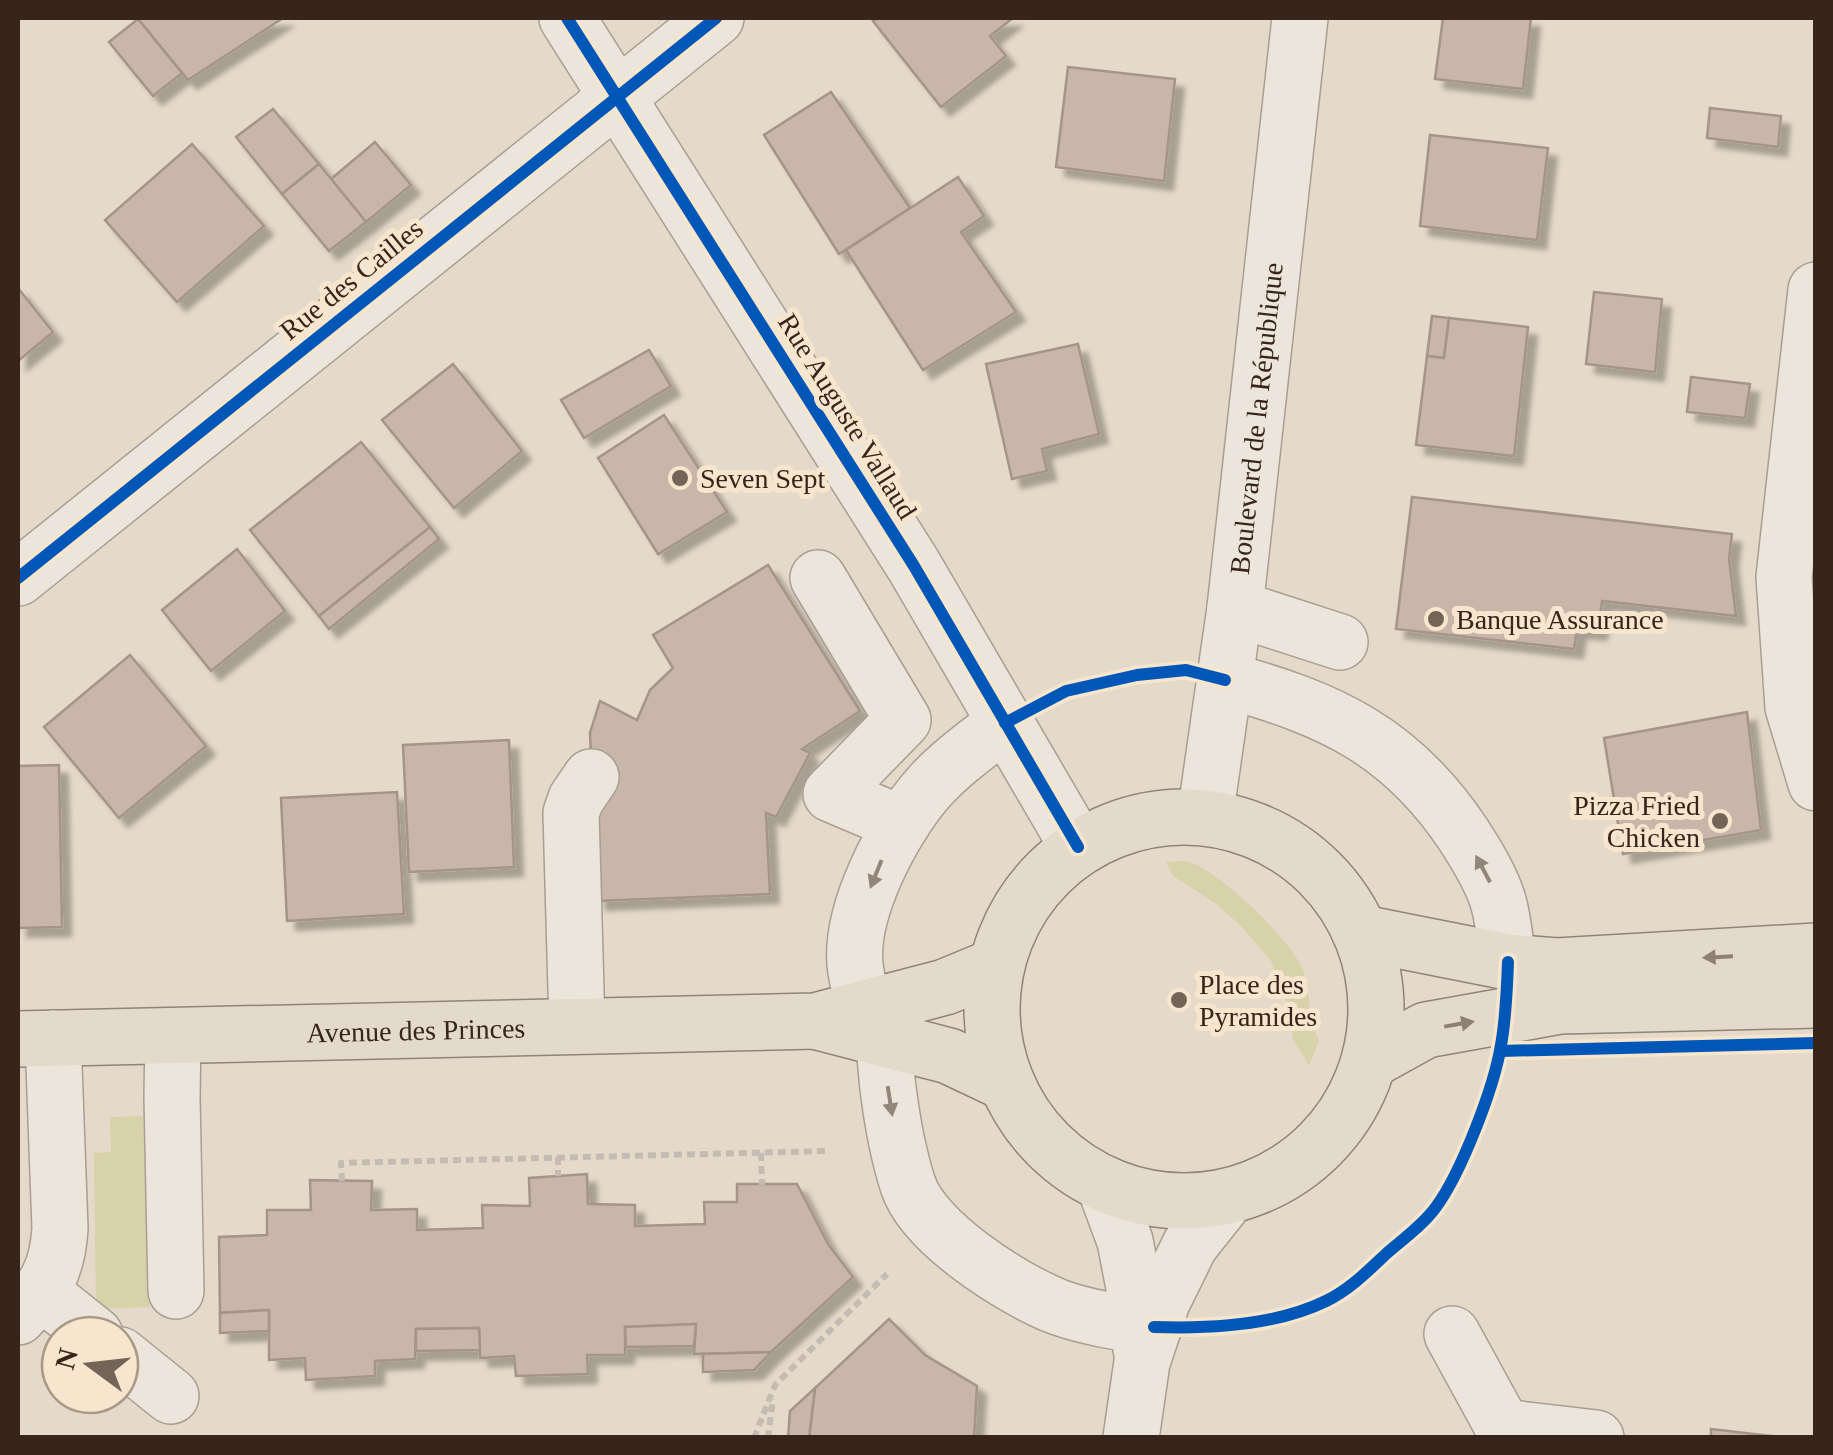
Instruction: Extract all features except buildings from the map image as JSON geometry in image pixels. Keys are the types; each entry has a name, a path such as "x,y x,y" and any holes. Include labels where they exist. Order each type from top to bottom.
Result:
{"main road":[{"path":"1205,817 1255,829 1300,854 1337,889 1362,934 1378,997 1370,1061 1357,1094 1339,1125 1309,1157 1272,1180 1228,1197 1164,1202 1104,1184 1063,1159 1030,1125 1006,1083 992,1025 996,966 1014,920 1041,879 1078,847 1140,821 1205,817"},
{"path":"1362,934 1508,962 1557,966 1816,952"},
{"name":"Avenue des Princes","path":"855,1023 996,966"},
{"path":"1370,1061 1426,1030 1560,1006 1816,1000"},
{"name":"Avenue des Princes","path":"35,1038 855,1023 949,1056 1006,1083"}],"street":[{"name":"Rue Auguste Vallaud","path":"567,18 914,566 1078,847"},
{"name":"Rue des Cailles","path":"18,578 716,18"},
{"name":"Boulevard de la République","path":"1205,817 1235,608 1300,18"},
{"path":"1816,290 1806,449 1784,576 1793,706 1816,784"},
{"path":"818,578 903,720 831,794 902,824"},
{"path":"1235,608 1340,642"},
{"path":"1225,680 1325,713 1368,736 1400,761 1446,808 1474,851 1498,902 1508,962"},
{"path":"1005,723 928,788 882,858 859,923 855,1023 909,1189 933,1226 1022,1290 1145,1338"},
{"path":"577,1026 571,813 576,798 592,778"},
{"path":"174,1036 176,1291"},
{"path":"35,1038 60,1230 58,1258 29,1304 52,1315"},
{"path":"1104,1184 1126,1240 1145,1338"},
{"path":"1131,1438 1145,1338 1190,1245 1228,1197"},
{"path":"1452,1334 1506,1432 1596,1438"},
{"path":"140,1371 171,1396"}],"path":[{"path":"342,1181 341,1164 832,1151"},
{"path":"761,1153 762,1184"},
{"path":"558,1157 558,1176"},
{"path":"754,1438 775,1385 890,1271"},
{"path":"768,1438 775,1385"}],"shaded area":[{"path":"1166,862 1189,862 1218,878 1272,927 1298,960 1319,1041 1309,1066 1293,1039 1288,1006 1271,961 1215,903 1173,876"},
{"path":"143,1116 150,1307 96,1309 94,1153 111,1152 110,1117"}],"cycle path":[{"path":"567,18 914,566 1078,847"},
{"path":"18,578 716,18"},
{"path":"1005,723 1066,691 1137,675 1186,670 1225,680"},
{"path":"1154,1327 1242,1324 1306,1309 1350,1286 1425,1220 1456,1173 1491,1084 1503,1035 1508,962"},
{"path":"1501,1051 1816,1043"}],"place":[{"name":"Seven Sept","path":"680,478"},
{"name":"Banque Assurance","path":"1436,619"},
{"name":"Pizza Fried Chicken","path":"1720,821"},
{"name":"Place des Pyramides","path":"1179,1000"}]}
